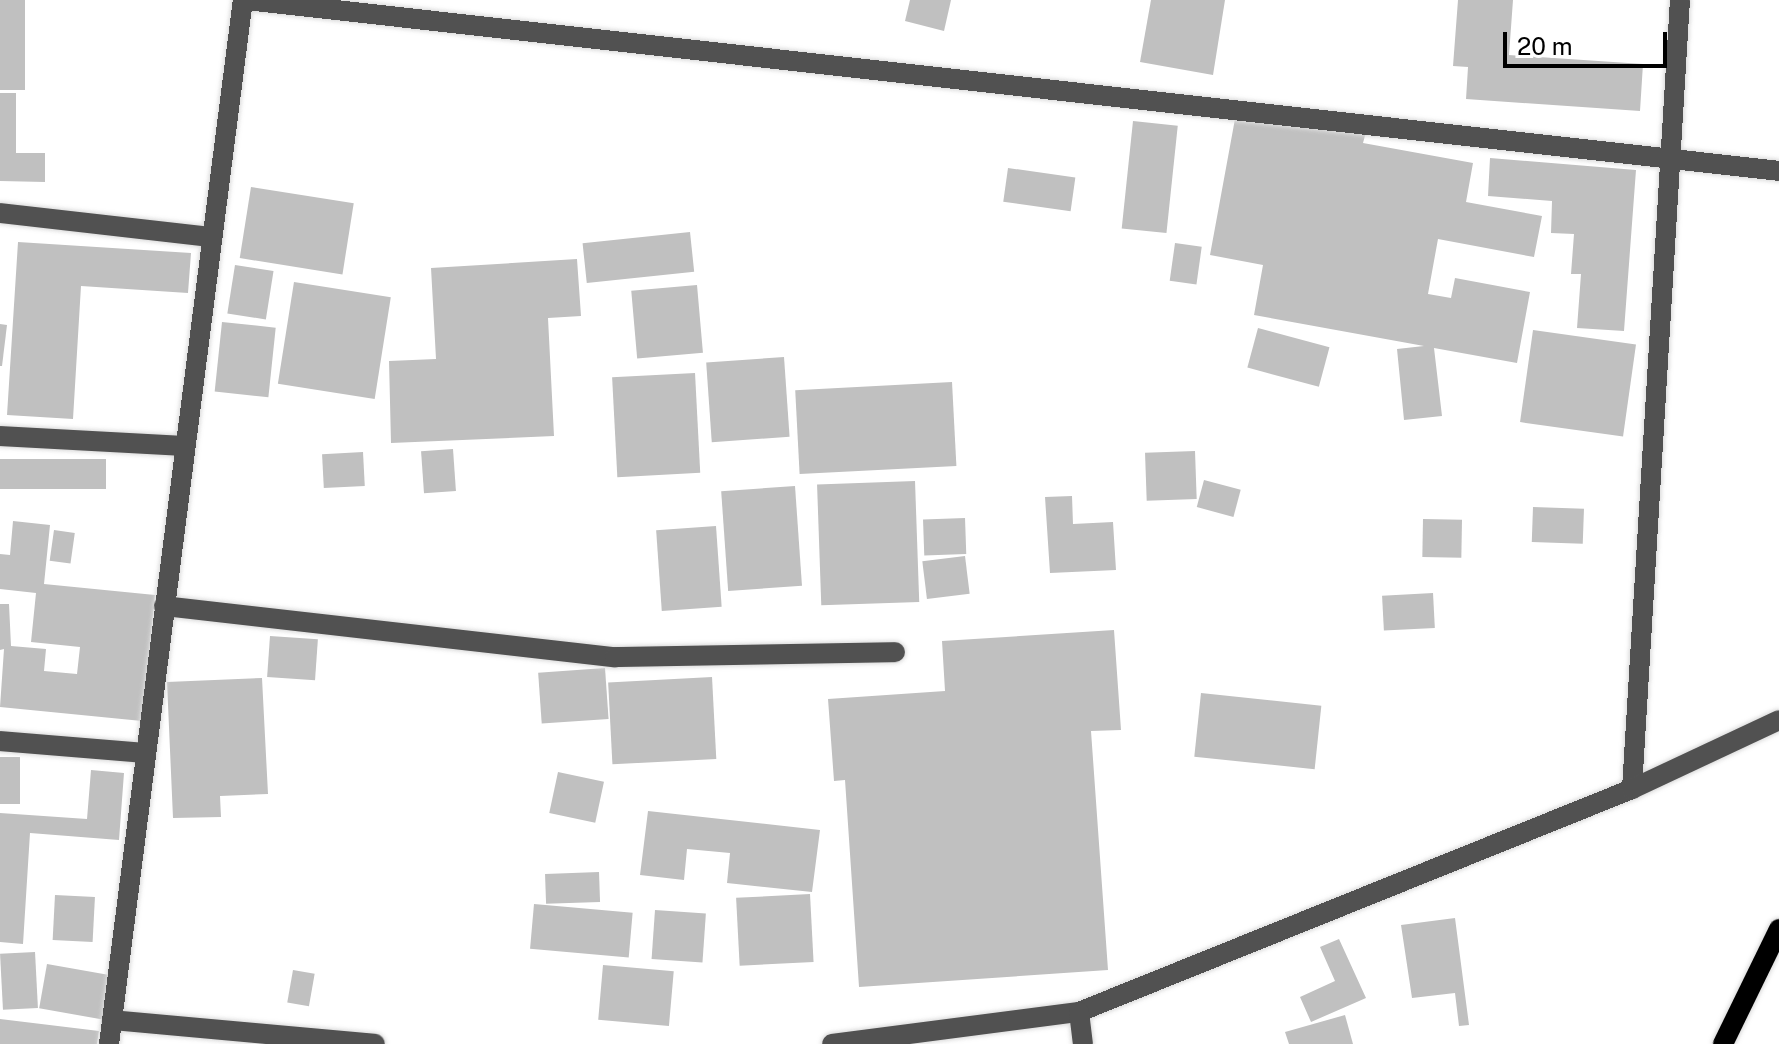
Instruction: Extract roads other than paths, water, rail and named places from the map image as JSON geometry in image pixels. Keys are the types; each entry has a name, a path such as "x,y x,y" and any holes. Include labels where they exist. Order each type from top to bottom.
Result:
{"main road":[{"path":"1723,1044 1779,929"}],"street":[{"path":"109,1044 184,446 245,0 1779,171"},
{"path":"1632,789 1680,0"},
{"path":"0,213 212,237"},
{"path":"0,436 184,446"},
{"path":"164,606 615,657 895,652"},
{"path":"832,1044 1079,1012 1632,789 1779,720"},
{"path":"0,741 145,753"},
{"path":"1079,1012 1083,1044"},
{"path":"112,1020 375,1044"}]}
